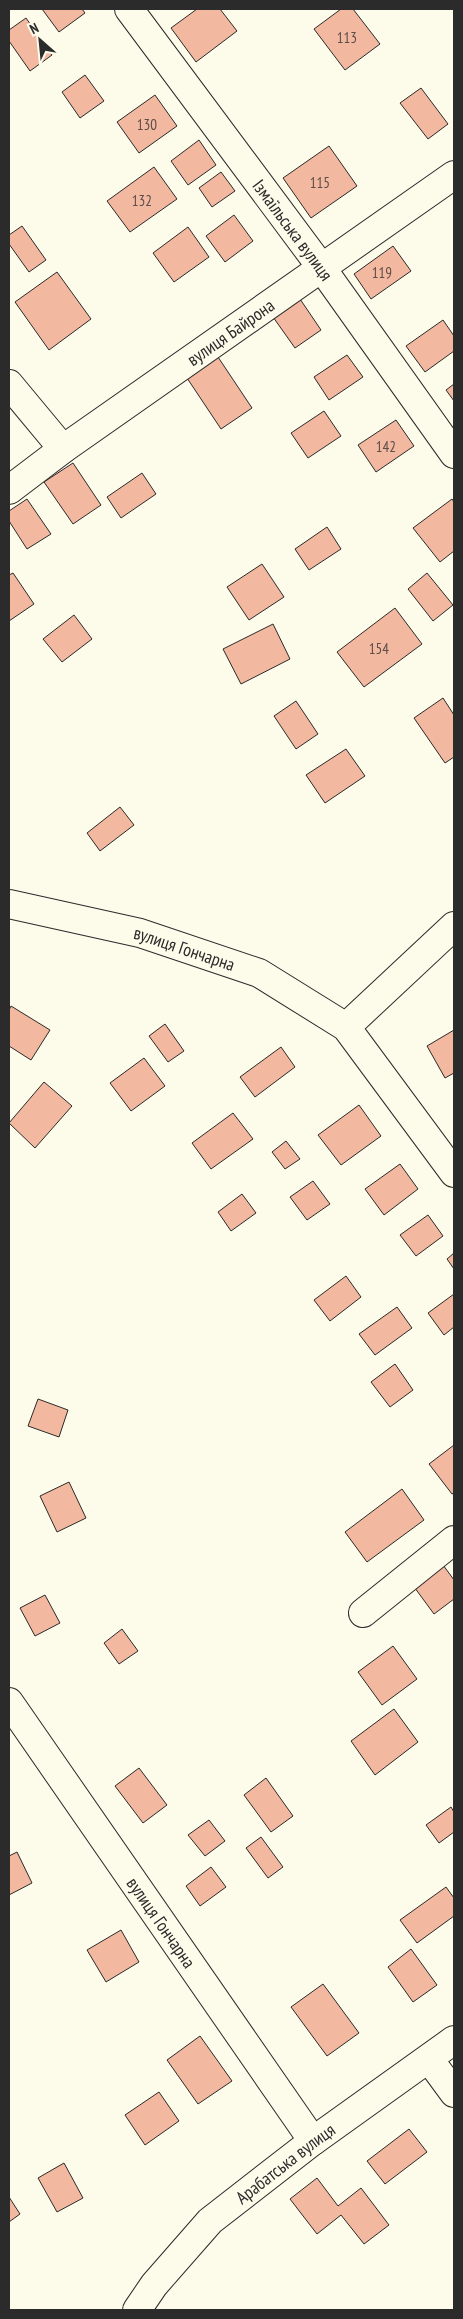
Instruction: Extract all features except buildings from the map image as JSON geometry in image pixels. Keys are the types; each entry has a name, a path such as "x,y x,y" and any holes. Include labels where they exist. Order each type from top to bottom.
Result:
{"street":[{"name":"Ізмаїльська вулиця","path":"129,9 321,267 454,454"},
{"name":"вулиця Байрона","path":"9,490 63,449 454,174"},
{"path":"9,384 63,449"},
{"name":"вулиця Гончарна","path":"9,904 140,933 260,973 346,1027 454,1174"},
{"path":"346,1027 454,926"},
{"path":"364,1613 454,1540"},
{"name":"вулиця Гончарна","path":"9,1702 312,2141"},
{"name":"Арабатська вулиця","path":"137,2310 154,2285 210,2221 312,2141 454,2040"},
{"path":"428,2059 454,2093"}]}
